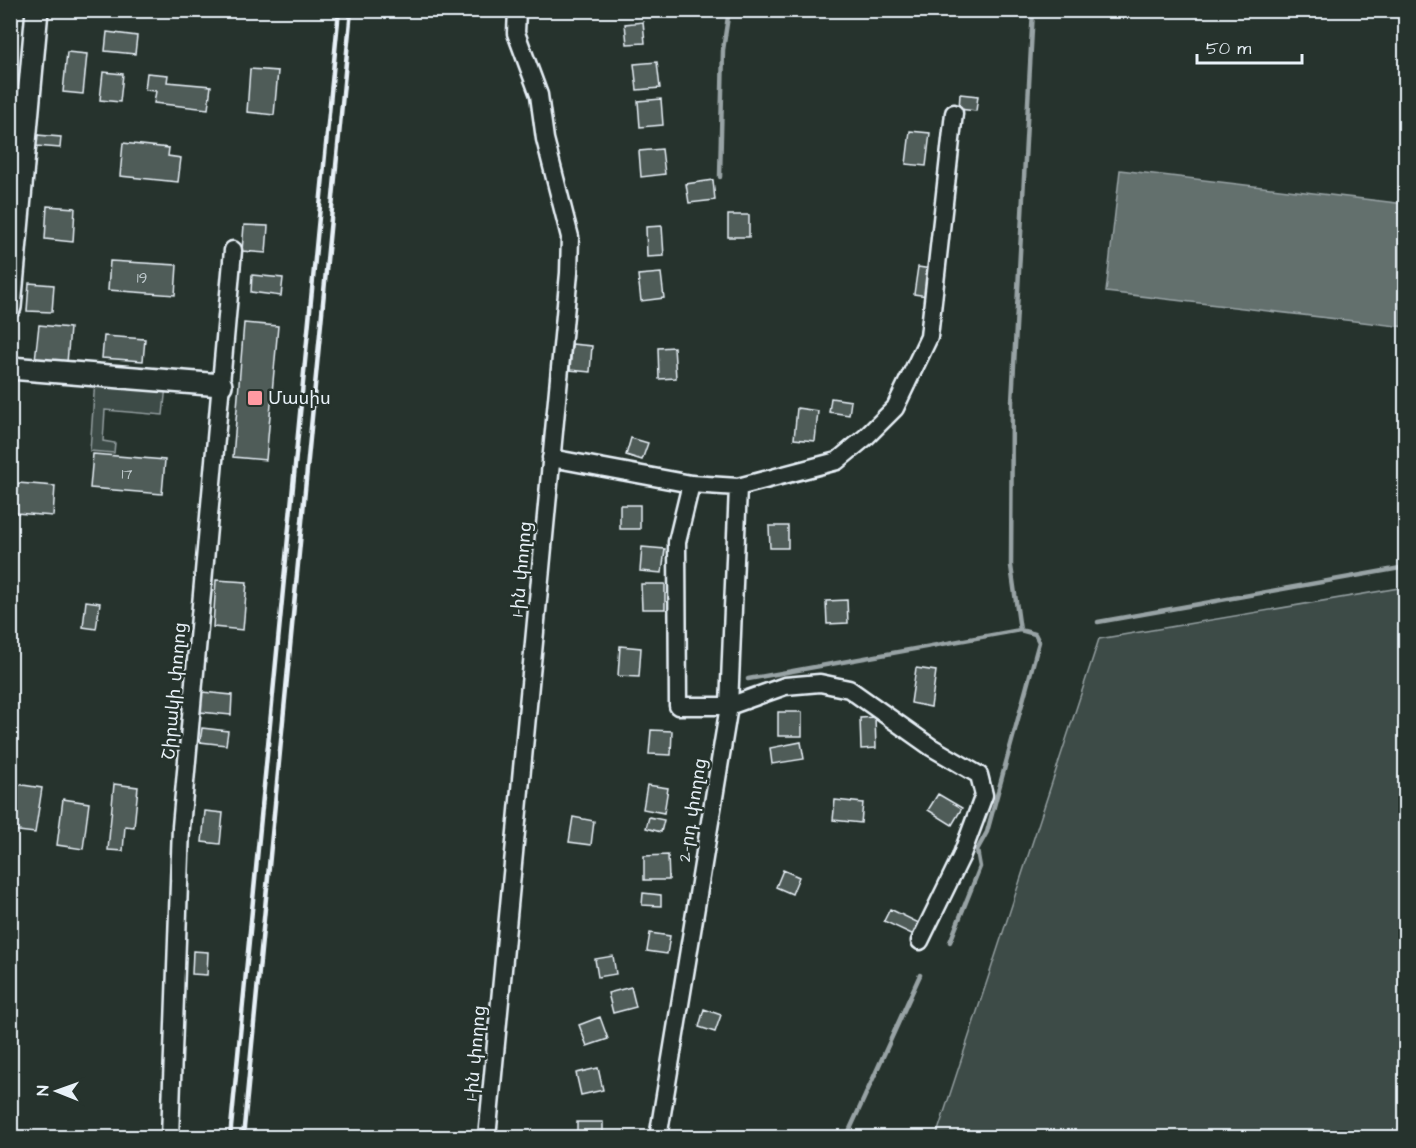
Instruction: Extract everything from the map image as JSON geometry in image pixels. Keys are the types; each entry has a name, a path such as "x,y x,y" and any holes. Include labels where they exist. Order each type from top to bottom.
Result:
{"main road":[{"path":"10,306 37,10"},
{"path":"10,368 221,385"}],"street":[{"name":"1-ին փողոց","path":"487,1137 551,458 567,316 570,237 546,139 539,95 516,33 517,10"},
{"path":"551,458 691,484 738,487 837,460 895,408 929,337 954,113"},
{"name":"Շիրակի փողոց","path":"170,1137 181,827 233,250"},
{"path":"691,484 677,542 678,706 729,706 786,686 820,683 849,689 931,747 979,775 984,795 961,857 920,941"},
{"name":"2-րդ փողոց","path":"658,1137 729,706 738,487"}],"shaded area":[{"path":"1120,170 1405,204 1405,327 1106,292"},
{"path":"95,380 166,386 163,415 105,410 103,441 115,443 114,453 90,451"},
{"path":"1405,587 1405,1137 936,1137 1099,639"}],"building":[{"path":"643,22 645,43 627,44 625,24"},
{"path":"107,32 137,36 135,54 105,51"},
{"path":"67,52 87,54 83,94 63,92"},
{"path":"657,62 660,88 637,90 634,64"},
{"path":"250,69 278,71 274,115 247,112"},
{"path":"103,72 123,74 120,102 100,100"},
{"path":"147,73 168,75 167,82 211,86 208,109 154,103 156,91 145,90"},
{"path":"960,94 978,96 976,111 959,109"},
{"path":"661,99 663,125 640,127 638,101"},
{"path":"910,131 930,133 926,166 906,164"},
{"path":"37,135 61,137 60,148 36,146"},
{"path":"123,143 169,148 168,156 181,158 178,182 120,176"},
{"path":"662,149 665,174 641,177 639,151"},
{"path":"713,180 715,200 689,203 686,184"},
{"path":"47,206 75,208 73,242 45,239"},
{"path":"728,215 749,215 749,237 728,237"},
{"path":"244,225 268,226 266,253 242,251"},
{"path":"662,226 664,256 647,257 646,227"},
{"path":"110,261 177,265 175,295 108,290"},
{"path":"918,267 931,269 927,296 914,294"},
{"path":"661,273 664,298 641,301 638,275"},
{"path":"252,275 283,278 281,296 251,292"},
{"path":"29,283 54,285 52,312 27,311"},
{"path":"244,323 278,326 266,460 233,457"},
{"path":"39,325 70,328 67,363 35,360"},
{"path":"104,336 145,339 143,361 102,358"},
{"path":"572,344 592,346 590,372 570,370"},
{"path":"674,347 676,378 659,379 658,348"},
{"path":"831,398 851,401 849,415 829,412"},
{"path":"797,408 818,411 815,441 794,439"},
{"path":"631,438 648,443 642,460 626,455"},
{"path":"93,454 165,460 162,494 90,488"},
{"path":"18,483 55,486 53,516 16,513"},
{"path":"620,505 640,505 640,529 620,529"},
{"path":"769,526 788,526 788,548 770,548"},
{"path":"642,547 665,549 662,573 640,571"},
{"path":"216,580 247,582 243,630 213,627"},
{"path":"641,584 665,584 665,609 642,609"},
{"path":"847,600 848,623 827,624 826,601"},
{"path":"86,601 100,603 96,629 83,627"},
{"path":"620,646 641,648 639,677 618,676"},
{"path":"916,668 936,671 931,707 911,703"},
{"path":"202,692 232,695 231,715 200,712"},
{"path":"778,712 802,712 802,736 778,736"},
{"path":"875,717 876,748 861,749 860,718"},
{"path":"202,728 228,731 226,745 200,742"},
{"path":"651,730 672,731 671,755 649,754"},
{"path":"801,742 804,759 772,764 770,748"},
{"path":"16,784 42,788 35,833 10,830"},
{"path":"114,784 138,787 134,827 125,826 123,851 108,850"},
{"path":"647,785 668,788 664,813 643,809"},
{"path":"938,794 962,808 952,825 928,810"},
{"path":"63,799 89,803 83,849 57,845"},
{"path":"835,800 863,803 861,823 833,820"},
{"path":"205,811 223,813 220,844 202,842"},
{"path":"573,817 594,821 591,845 569,842"},
{"path":"649,817 664,820 661,832 646,828"},
{"path":"668,855 669,880 644,880 644,856"},
{"path":"783,870 799,877 792,894 776,887"},
{"path":"643,893 661,895 661,906 642,905"},
{"path":"890,909 921,924 916,936 884,921"},
{"path":"650,933 670,936 667,954 647,951"},
{"path":"193,951 208,952 207,975 192,974"},
{"path":"613,956 616,974 598,977 595,959"},
{"path":"631,987 636,1007 613,1013 608,993"},
{"path":"704,1009 721,1015 715,1032 699,1027"},
{"path":"600,1017 608,1039 587,1046 579,1025"},
{"path":"598,1068 603,1090 581,1095 576,1073"},
{"path":"577,1122 603,1122 603,1138 577,1138"}],"waterway":[{"path":"720,177 723,50 729,10"},
{"path":"1020,630 1011,566 1012,402 1033,10"},
{"path":"1098,622 1406,567"},
{"path":"748,679 1020,630 1035,634 1039,642 987,832 977,850 980,867 950,942"},
{"path":"846,1138 920,975"}],"railway":[{"path":"230,1138 339,10"},
{"path":"243,1138 351,10"}],"place":[{"name":"Մասիս","path":"255,398"}]}
